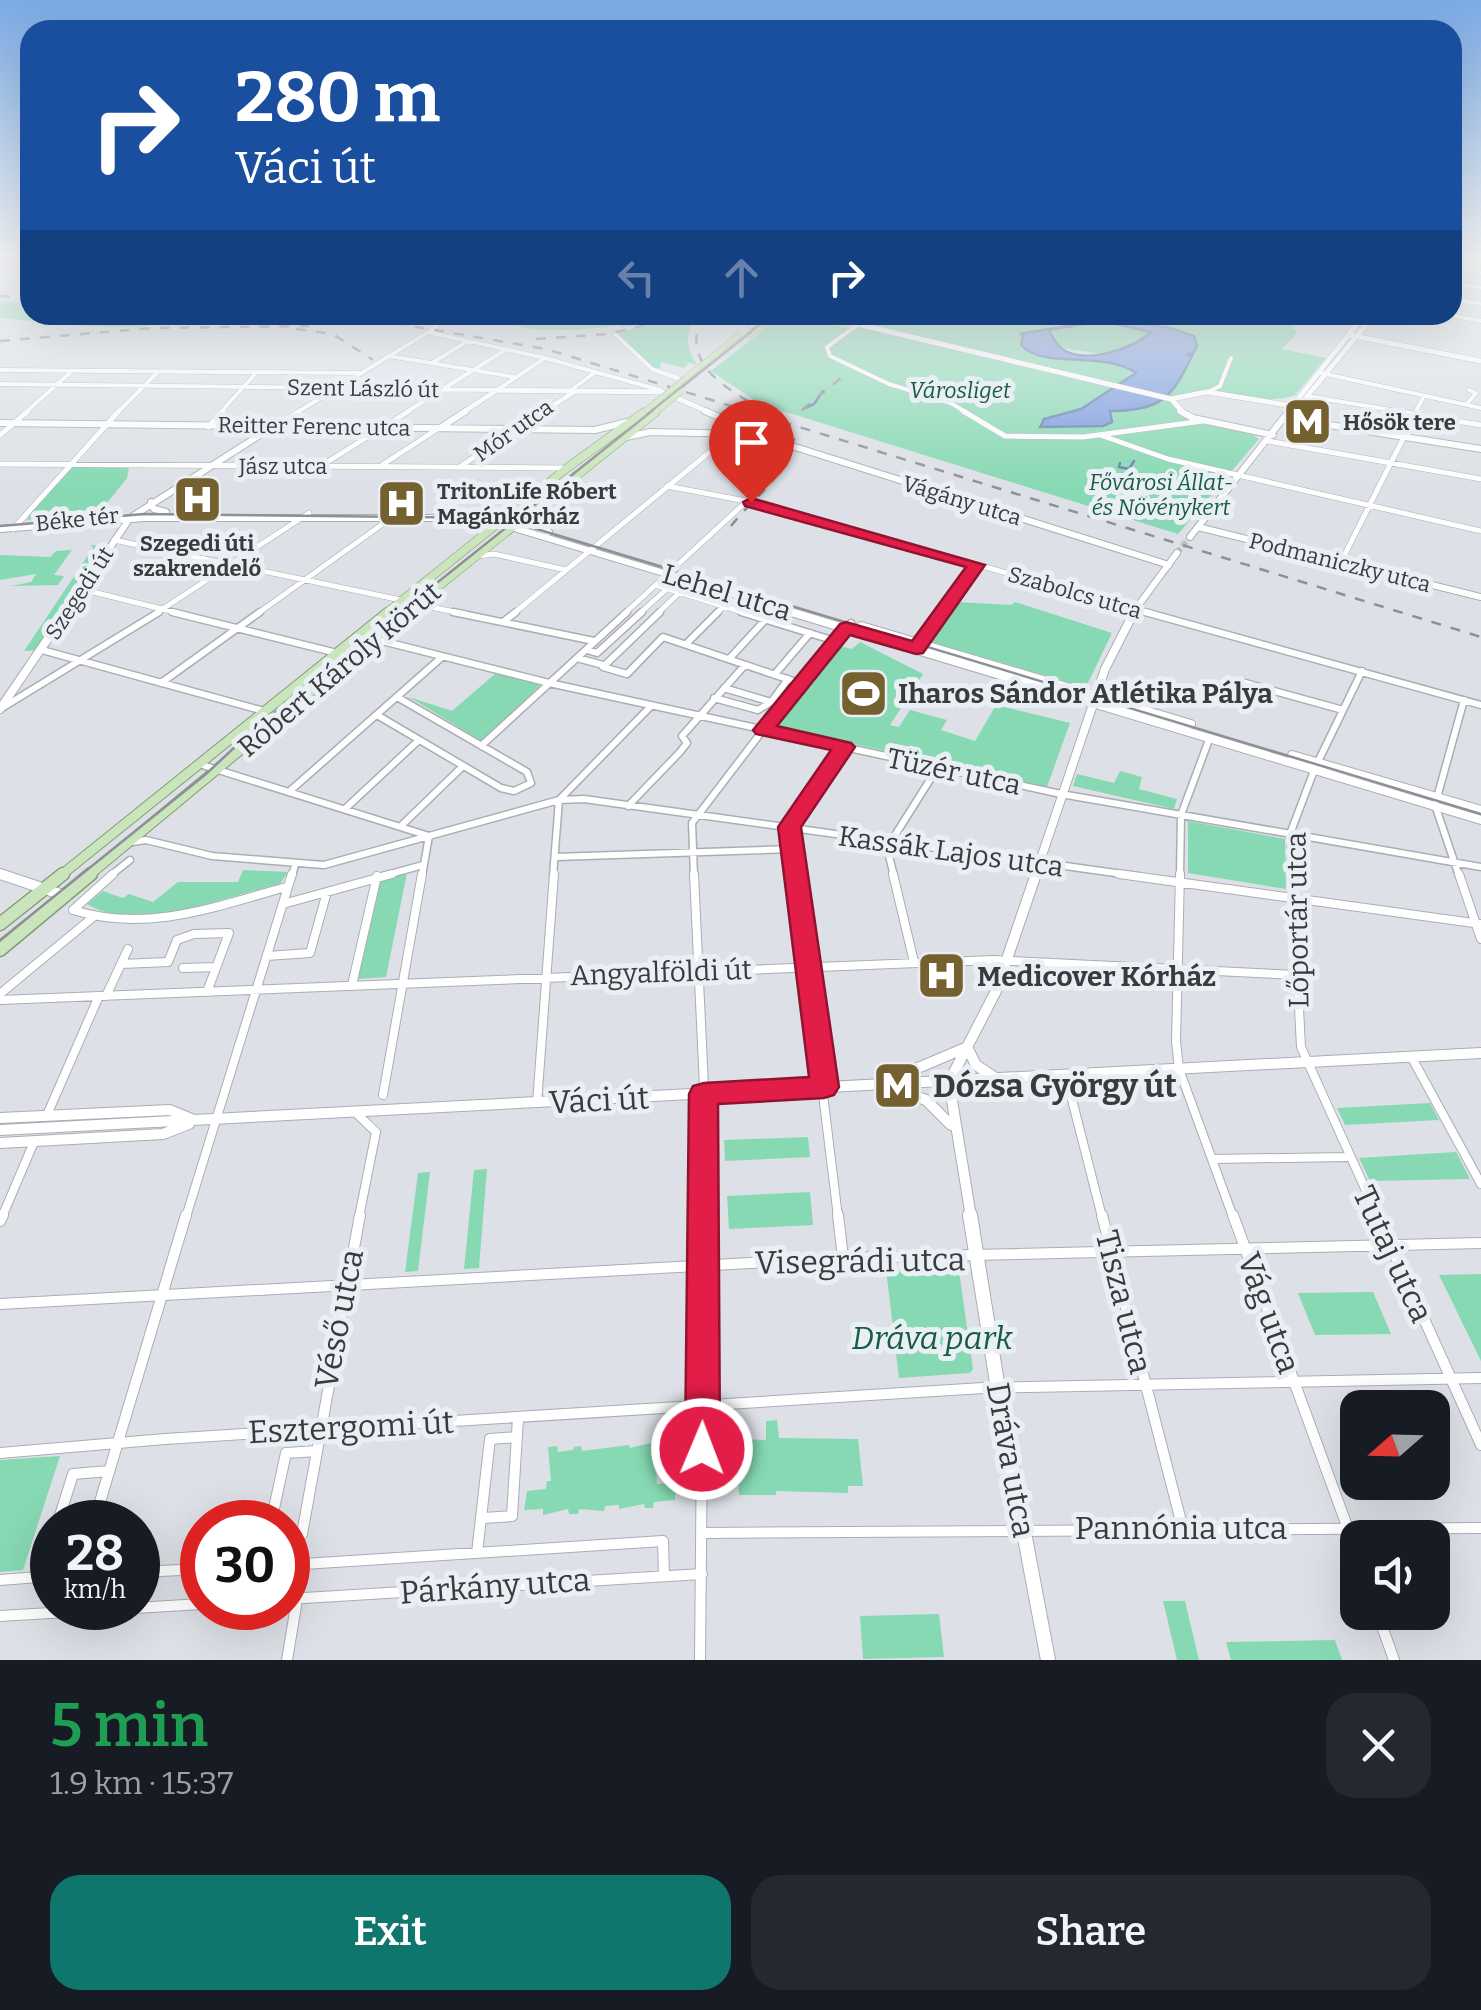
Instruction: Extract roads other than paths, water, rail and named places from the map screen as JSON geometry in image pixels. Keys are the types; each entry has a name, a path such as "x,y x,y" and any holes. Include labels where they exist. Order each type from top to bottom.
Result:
{"main road":[{"path":"912,334 1170,398 1210,391 1294,406 1308,396 1322,373"},
{"path":"643,388 667,391 744,335"},
{"path":"1190,538 1269,440 1297,396 1355,336 1481,361"},
{"name":"Mór utca","path":"515,430 567,391 643,388"},
{"path":"438,429 497,390"},
{"name":"Szent László út","path":"497,390 567,391"},
{"name":"Róbert Károly körút","path":"0,924 667,391"},
{"name":"Róbert Károly körút","path":"0,950 219,770 252,738 656,412 667,391"},
{"name":"Vágány utca","path":"667,391 756,434 1168,565"},
{"path":"1264,400 1297,396"},
{"path":"1179,407 1184,397"},
{"path":"1170,398 1185,414 1269,440"},
{"path":"1285,418 1481,449"},
{"path":"726,420 730,433 744,428"},
{"name":"Reitter Ferenc utca","path":"515,430 596,430 627,422"},
{"path":"643,422 650,432"},
{"name":"Reitter Ferenc utca","path":"0,424 598,432 603,440"},
{"name":"Szegedi út","path":"1,708 130,518 273,427"},
{"path":"1246,430 1269,440"},
{"name":"Vágány utca","path":"619,441 650,432 756,434"},
{"path":"114,516 152,502 154,509 166,512"},
{"name":"Lehel utca","path":"114,516 166,512 506,517 516,524"},
{"name":"Lehel utca","path":"130,518 306,515 516,524 1316,765 1481,820"},
{"name":"Béke tér","path":"0,527 114,516 130,518"},
{"path":"1205,518 1219,532"},
{"name":"Podmaniczky utca","path":"1198,527 1481,597"},
{"path":"949,1082 987,1014 1094,699 1135,609 1178,553"},
{"name":"Lehel utca","path":"1094,699 1316,765"},
{"name":"Lehel utca","path":"1436,802 1481,810"},
{"path":"0,874 66,896"},
{"path":"967,1047 976,1066 998,1079"},
{"path":"878,1085 967,1047"},
{"name":"Váci út","path":"0,1118 196,1121 1481,1053"},
{"name":"Dráva utca","path":"949,1082 998,1390 1048,1660"},
{"path":"878,1085 922,1096 935,1104 954,1130"},
{"name":"Váci út","path":"0,1130 48,1121"},
{"name":"Váci út","path":"0,1143 163,1134 196,1121"}],"street":[{"name":"Szegedi út","path":"273,427 423,334"},
{"path":"438,334 545,358 643,388"},
{"path":"615,334 652,369 678,378 667,391"},
{"path":"845,334 830,349 844,363 890,384 952,403 1002,435 1114,440"},
{"path":"431,364 468,341"},
{"path":"320,466 506,349"},
{"path":"386,356 516,377"},
{"path":"497,390 545,358"},
{"path":"1210,391 1220,386 1230,361"},
{"path":"0,370 360,372"},
{"path":"0,434 73,370"},
{"path":"14,527 104,425 159,371"},
{"path":"209,426 257,372"},
{"name":"Mór utca","path":"567,391 595,372"},
{"path":"1322,373 1481,408"},
{"name":"Szent László út","path":"0,384 497,390"},
{"path":"1220,386 1234,396"},
{"path":"1466,405 1476,393 1469,390"},
{"path":"1308,396 1481,425"},
{"path":"1341,562 1424,396"},
{"path":"1178,424 1185,414"},
{"path":"1084,437 1204,421"},
{"path":"380,466 438,429"},
{"name":"Mór utca","path":"460,467 515,430"},
{"path":"503,622 730,433"},
{"path":"1114,440 1112,436 1118,434"},
{"path":"1102,435 1158,456 1481,531"},
{"path":"1269,440 1481,479"},
{"name":"Jász utca","path":"0,464 566,468"},
{"name":"Szabolcs utca","path":"667,486 747,502 1481,705"},
{"path":"481,746 747,502"},
{"path":"1,708 84,661 306,515"},
{"path":"161,683 392,518"},
{"path":"114,540 402,601"},
{"path":"476,556 494,554 566,570"},
{"path":"918,646 977,565"},
{"path":"656,585 835,641"},
{"path":"597,652 668,588"},
{"path":"81,590 338,653"},
{"path":"604,665 680,592"},
{"path":"416,604 595,641"},
{"path":"685,644 724,606"},
{"path":"729,659 766,620"},
{"path":"700,1660 704,1094 692,854 695,816 849,626"},
{"path":"774,674 810,634"},
{"path":"576,658 627,674 663,637 799,683"},
{"name":"Tüzér utca","path":"373,639 550,683 1062,794 1481,867"},
{"path":"42,650 265,712"},
{"path":"585,650 612,656"},
{"path":"290,791 442,657"},
{"path":"628,806 649,778 664,774 687,743 682,736 745,665"},
{"name":"Lőportár utca","path":"1305,1062 1291,899 1290,834 1316,765 1362,671"},
{"path":"714,698 758,710 771,702 788,680"},
{"path":"1238,681 1343,710"},
{"path":"724,688 771,702"},
{"path":"377,715 508,790 530,784 528,772 397,697"},
{"path":"1464,700 1436,802 1481,939"},
{"path":"537,1104 559,800 652,705"},
{"name":"Vág utca","path":"1211,736 1181,815 1179,1070 1345,1520"},
{"path":"346,808 419,740"},
{"path":"843,1258 790,827 844,747"},
{"path":"200,764 429,836 382,1095"},
{"path":"402,825 463,766"},
{"path":"914,962 887,848 938,767"},
{"name":"Kassák Lajos utca","path":"132,842 146,840 198,854 295,865 335,863 559,800 790,827 1478,924"},
{"path":"556,857 793,849"},
{"path":"130,860 73,906 73,910 92,918 132,923 164,919 288,886"},
{"path":"101,1500 295,865"},
{"path":"282,904 423,865"},
{"path":"352,986 377,876"},
{"path":"266,956 310,954 328,891"},
{"path":"0,997 92,918"},
{"path":"121,964 168,962 177,940 194,934 229,933 207,992"},
{"path":"48,1121 128,948"},
{"name":"Angyalföldi út","path":"0,997 1005,960 1296,975"},
{"path":"183,968 216,967"},
{"path":"1411,1057 1481,1184"},
{"name":"Tutaj utca","path":"1305,1062 1481,1445"},
{"name":"Tisza utca","path":"1066,1076 1182,1529"},
{"name":"Véső utca","path":"308,1500 376,1128 356,1113"},
{"path":"0,1221 35,1141"},
{"path":"1212,1159 1348,1157"},
{"name":"Visegrádi utca","path":"0,1304 843,1258 1481,1244"},
{"name":"Esztergomi út","path":"0,1452 970,1388 1481,1378"},
{"path":"484,1518 512,1516 518,1418"},
{"path":"477,1553 484,1518 490,1438 516,1437"},
{"name":"Esztergomi út","path":"276,1500 286,1453 316,1452"},
{"path":"65,1500 73,1474 110,1471"},
{"name":"Pannónia utca","path":"1450,1528 1481,1528"},
{"name":"Pannónia utca","path":"702,1533 1340,1529"},
{"path":"310,1564 663,1541 664,1576"},
{"name":"Párkány utca","path":"310,1598 702,1574"},
{"path":"0,1580 30,1578"},
{"path":"0,1616 180,1605"},
{"path":"287,1660 289,1630"},
{"path":"1383,1630 1394,1660"}],"water":[{"path":"1051,334 1062,349 1083,355 1121,349 1147,334 1189,334 1197,346 1193,354 1186,354 1192,356 1162,400 1141,408 1110,411 1112,422 1103,426 1040,427 1044,419 1081,409 1136,373 1107,362 1044,357 1021,345 1023,335"}],"waterway":[{"path":"805,408 814,404 823,391"},
{"path":"1120,463 1119,467 1129,469 1134,461"}],"tunnel":[{"path":"1177,553 1190,537"}],"tram line":[{"path":"513,522 748,334"},
{"path":"0,526 144,514 500,518 513,522"},
{"path":"0,940 206,774 253,730 513,522"},
{"path":"513,522 1481,814"}],"railway":[{"path":"0,341 76,334"},
{"path":"334,334 373,360"},
{"path":"461,334 546,349 1481,637"},
{"path":"536,339 600,334"},
{"path":"697,334 700,357 707,368 727,388 753,404"},
{"path":"802,410 841,378"},
{"path":"731,526 777,475 790,452 794,439 777,424"}],"place":[{"name":"Hősök tere","path":"1308,422"},
{"name":"Szegedi úti szakrendelő","path":"197,499"},
{"name":"TritonLife Róbert Magánkórház","path":"402,504"},
{"name":"Iharos Sándor Atlétika Pálya","path":"863,693"},
{"name":"Medicover Kórház","path":"942,976"},
{"name":"Dózsa György út","path":"898,1086"}],"park label":[{"name":"Városliget","path":"960,390"},
{"name":"Fővárosi Állat- és Növénykert","path":"1161,494"},
{"name":"Dráva park","path":"932,1338"}]}
